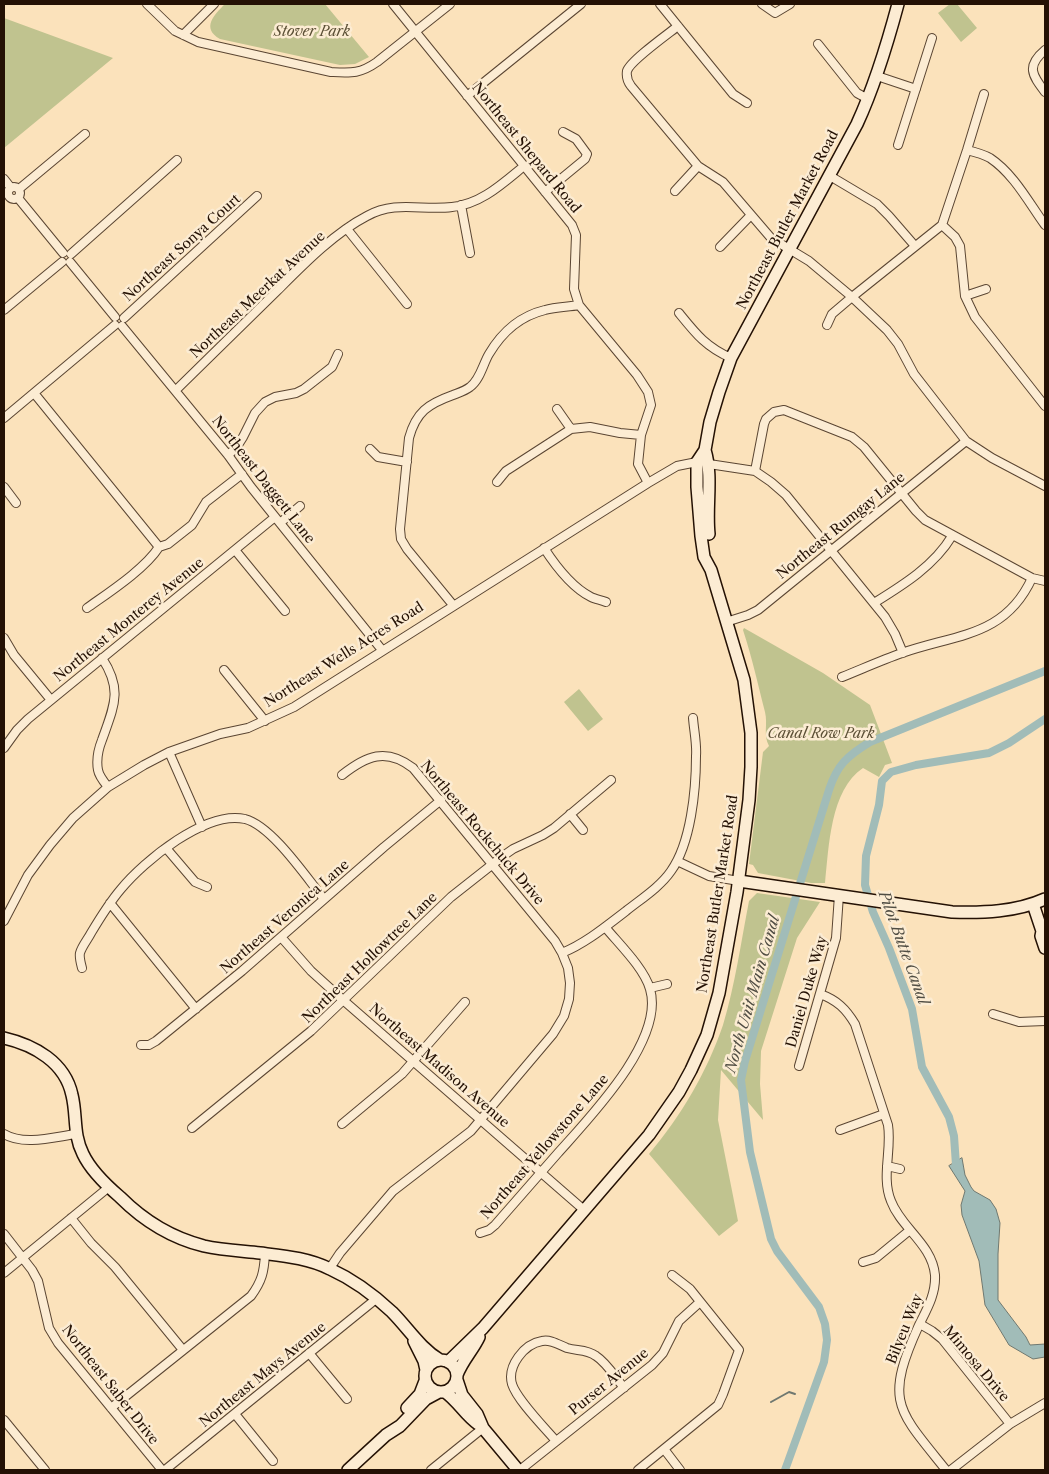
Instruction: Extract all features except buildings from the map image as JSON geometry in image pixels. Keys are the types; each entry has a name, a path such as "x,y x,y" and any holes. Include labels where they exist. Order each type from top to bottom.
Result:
{"main road":[{"name":"Northeast Butler Market Road","path":"712,565 704,557 697,487 698,462 705,450 712,414 731,358 830,176 868,99 877,76 898,4"},
{"name":"Northeast Butler Market Road","path":"444,1361 483,1328 643,1141 679,1092 707,1035 719,993 739,881 752,767 752,733 744,680 726,622 712,565 707,516 709,464 705,450"},
{"name":"Northeast Wells Acres Road","path":"698,462 709,464"},
{"path":"739,881 968,913 1009,909 1033,904 1045,899"},
{"path":"1033,904 1044,932 1041,936 1045,948"},
{"path":"4,1038 27,1044 43,1053 66,1079 72,1094 76,1134 83,1154 92,1169 128,1206 148,1220 182,1239 205,1246 290,1256 330,1268 356,1283 392,1312 412,1337 424,1361 431,1389 442,1392 456,1400 471,1418 484,1428 519,1470"},
{"name":"Northeast Butler Market Road","path":"457,1378 463,1361 476,1344 483,1328"},
{"path":"412,1337 453,1366 462,1394 477,1414 484,1428"},
{"path":"386,1435 393,1423 420,1394 432,1363 444,1361"},
{"path":"348,1470 386,1435 400,1426 426,1399 451,1389 457,1378"}],"street":[{"path":"147,4 175,30 198,42 331,72 352,74 366,70 450,4"},
{"path":"183,35 214,4"},
{"name":"Northeast Shepard Road","path":"393,4 572,225 576,235 574,289 579,305 637,375 648,392 651,405 641,435 638,464 648,483"},
{"path":"467,96 581,4"},
{"path":"660,4 733,94 748,103"},
{"path":"762,4 775,12 790,4"},
{"path":"678,26 632,64 626,73 631,86 698,166 722,182 771,238 809,261 852,297 892,336 914,374 966,441 992,458 1045,486"},
{"path":"898,145 932,38"},
{"path":"818,44 857,93 868,99"},
{"path":"1045,50 1038,56 1033,65 1033,73 1045,92"},
{"path":"877,76 916,89"},
{"path":"827,325 832,314 942,225 968,150 984,94"},
{"path":"545,192 585,159 587,154 576,139 563,132"},
{"path":"12,195 85,134"},
{"path":"968,150 988,157 999,165 1028,199 1045,225"},
{"path":"4,310 67,258 177,160"},
{"name":"Northeast Meerkat Avenue","path":"176,390 309,260 347,229 369,215 398,206 452,207 461,205 487,195 524,166"},
{"path":"675,191 698,166"},
{"path":"830,176 877,204 890,216 915,246"},
{"name":"Northeast Daggett Lane","path":"4,179 12,195 67,258 176,390 277,520 382,650"},
{"name":"Northeast Sonya Court","path":"4,418 119,321 257,196"},
{"path":"461,205 470,253"},
{"path":"720,247 751,215"},
{"path":"942,225 955,237 960,246 965,296 975,317 1045,406"},
{"path":"347,229 407,304"},
{"path":"965,296 986,289"},
{"path":"452,605 407,549 402,539 400,529 409,438 413,424 422,411 435,402 470,387 475,382 489,354 510,327 528,315 547,309 579,305"},
{"path":"678,313 705,344 731,358"},
{"path":"228,455 236,448 255,413 265,402 275,397 296,393 304,389 332,367 338,354"},
{"path":"34,393 159,547"},
{"path":"557,409 571,430"},
{"path":"755,472 766,419 774,412 784,410 852,437 864,447 925,520 1032,578 1045,581"},
{"path":"497,482 506,471 571,430 590,427 641,435"},
{"name":"Northeast Rumgay Lane","path":"726,622 748,616 758,610 966,441"},
{"path":"370,449 378,457 407,462"},
{"name":"Northeast Wells Acres Road","path":"4,921 28,875 50,845 73,818 108,787 144,764 169,752 195,742 248,728 294,707 452,605 648,483 677,466 698,462"},
{"path":"709,464 755,472 771,482 786,495 874,603 895,634 903,652"},
{"path":"87,608 146,562 159,547 168,544 192,526 206,502 242,474"},
{"path":"4,487 16,503"},
{"name":"Northeast Monterey Avenue","path":"4,748 16,730 102,658 235,550 300,506"},
{"path":"874,603 925,568 952,536"},
{"path":"544,548 556,566 567,577 591,597 606,602"},
{"path":"235,550 285,611"},
{"path":"842,677 903,652 986,628 1009,610 1020,598 1032,578"},
{"path":"4,638 14,655 51,700"},
{"path":"102,658 111,672 116,688 113,709 96,756 98,772 108,787"},
{"path":"224,670 265,721"},
{"path":"562,953 579,946 660,883 677,861 685,844 694,788 696,755 693,718"},
{"path":"169,752 202,827"},
{"name":"Northeast Rockchuck Drive","path":"330,1268 340,1253 394,1191 460,1141 553,1034 564,1016 569,999 570,983 568,968 555,940 413,768 403,760 382,756 369,758 355,765 342,775"},
{"name":"Northeast Hollowtree Lane","path":"192,1128 293,1047 433,913 492,863 513,849 543,835 611,780"},
{"name":"Northeast Veronica Lane","path":"141,1045 149,1045 156,1041 242,971 384,847 441,800"},
{"path":"570,814 583,830"},
{"path":"82,968 80,954 110,903 135,874 166,848 202,827 231,818 245,819 257,824 276,841 324,899"},
{"path":"166,848 194,882 207,888"},
{"path":"677,861 709,876 739,881"},
{"name":"Daniel Duke Way","path":"799,1066 836,938 845,896"},
{"path":"110,903 196,1008"},
{"name":"Northeast Yellowstone Lane","path":"480,1233 496,1225 608,1096 635,1055 650,1023 652,1004 650,988 638,967 605,927"},
{"name":"Northeast Madison Avenue","path":"281,937 311,971 343,1000 584,1210"},
{"path":"650,988 667,984"},
{"name":"Bilyeu Way","path":"820,994 830,997 840,1004 855,1024 890,1136 887,1185 890,1198 896,1212 929,1254 935,1275 935,1290 907,1352 898,1388 904,1416 946,1470"},
{"path":"342,1124 394,1082 415,1061 465,1002"},
{"path":"993,1014 1019,1022 1045,1021"},
{"path":"840,1130 884,1114"},
{"path":"4,1134 21,1139 39,1139 76,1134"},
{"path":"888,1166 900,1169"},
{"path":"4,1273 109,1187"},
{"path":"71,1218 115,1267 183,1350"},
{"path":"862,1262 876,1258 910,1230"},
{"name":"Northeast Saber Drive","path":"4,1234 24,1257 38,1281 49,1328 58,1343 163,1470"},
{"path":"111,1408 251,1296 259,1286 264,1274 266,1254"},
{"path":"638,1470 718,1405 739,1350 690,1289 672,1275"},
{"name":"Northeast Mays Avenue","path":"163,1470 235,1414 376,1298"},
{"name":"Purser Avenue","path":"519,1470 624,1388 659,1358 679,1321 700,1302"},
{"name":"Mimosa Drive","path":"920,1324 942,1339 1010,1424"},
{"path":"556,1442 519,1396 512,1382 512,1368 528,1347 548,1340 569,1348 594,1354 624,1388"},
{"path":"310,1353 347,1399"},
{"path":"951,1470 1010,1424 1045,1403"},
{"path":"235,1414 273,1461"},
{"path":"4,1420 45,1470"},
{"path":"431,1470 484,1428"},
{"path":"664,1449 680,1470"}],"green space":[{"name":"Stover Park","path":"225,4 325,4 369,57 355,64 340,65 220,39 214,35 210,26 211,21"},
{"path":"950,4 957,4 977,28 961,42 938,13"},
{"path":"4,18 113,58 4,148"},
{"name":"Canal Row Park","path":"744,628 823,673 870,705 892,763 885,765 879,777 863,768 852,778 844,790 833,820 825,883 811,883 758,873 753,865 749,864 763,752 769,746 766,738 765,712"},
{"path":"579,689 603,719 588,731 564,702"},
{"path":"757,893 820,902 797,938 761,1051 760,1084 763,1120 721,1070 718,1120 738,1221 719,1236 649,1154 672,1124 692,1093 717,1042 731,995 749,901"}],"water":[{"path":"962,1158 965,1175 971,1187 974,1191 990,1200 996,1209 1000,1223 998,1300 1030,1345 1045,1344 1045,1357 1033,1359 1009,1345 985,1305 979,1261 962,1215 961,1205 965,1191 949,1166"}],"waterway":[{"name":"North Unit Main Canal","path":"785,1470 824,1362 827,1340 825,1324 819,1307 777,1251 771,1239 750,1152 741,1080 745,1061 829,790 832,781 844,762 870,742 1045,671"},
{"name":"Pilot Butte Canal","path":"959,1171 956,1165 954,1136 949,1117 922,1067 912,1009 873,912 865,885 866,856 879,805 882,781 891,772 916,765 989,753 1009,743 1045,719"},
{"path":"771,1402 789,1392 795,1394"}]}
